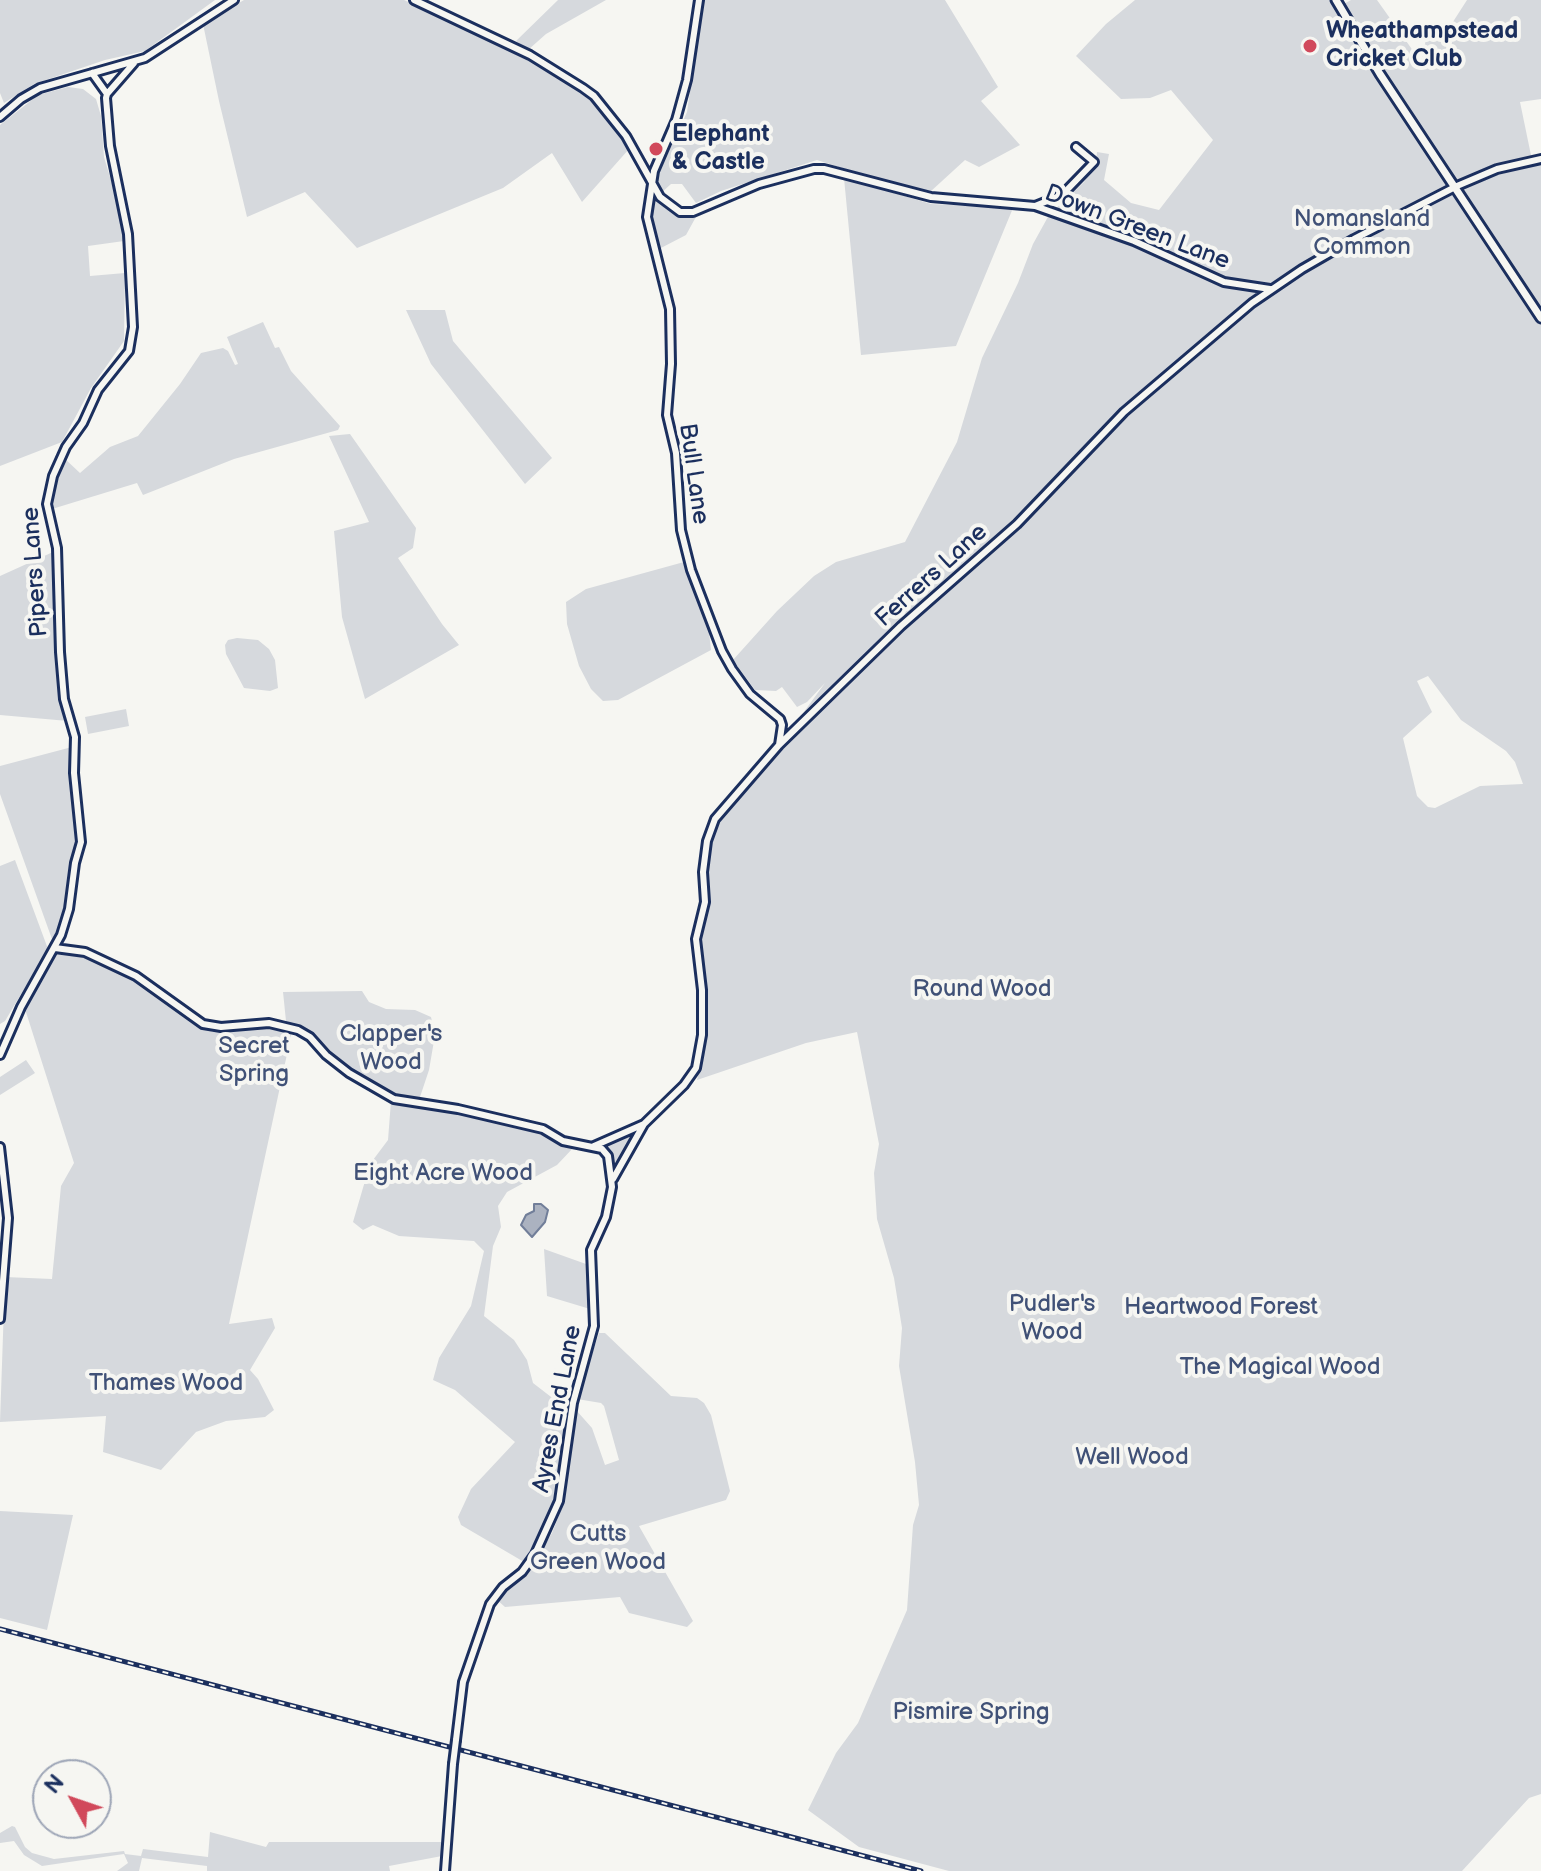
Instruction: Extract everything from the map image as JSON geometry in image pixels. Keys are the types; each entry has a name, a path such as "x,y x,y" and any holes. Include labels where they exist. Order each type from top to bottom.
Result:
{"main road":[{"path":"1336,0 1361,44 1541,318"}],"street":[{"path":"0,117 32,92 145,58 234,0"},
{"name":"Down Green Lane","path":"414,0 530,55 594,96 626,136 651,182 670,206 680,212 686,213 739,191 814,169 931,197 1035,206 1134,241 1224,282 1271,289"},
{"path":"651,182 676,120 687,80 699,0"},
{"path":"92,73 107,94 134,63"},
{"name":"Pipers Lane","path":"0,1055 21,1007 55,948 69,909 82,832 74,773 75,737 64,699 57,548 47,504 53,476 66,447 83,423 98,390 129,351 133,327 128,234 110,146 107,94"},
{"path":"1035,206 1072,188 1094,162 1076,147"},
{"name":"Ferrers Lane","path":"613,1179 644,1124 684,1085 699,1059 702,990 696,939 705,902 703,872 709,833 715,819 779,745 901,626 1017,524 1124,412 1222,326 1271,289 1354,239 1497,169 1541,159"},
{"name":"Bull Lane","path":"651,182 647,217 670,309 671,364 667,415 676,453 681,530 691,570 722,651 750,694 780,719 779,745"},
{"path":"1052,213 1056,198"},
{"path":"55,948 85,952 136,976 203,1024 221,1027 269,1023 287,1025 310,1037 349,1073 394,1099 458,1109 543,1129 563,1141 582,1147 594,1146 608,1156 613,1179"},
{"name":"Ferrers Lane","path":"594,1146 644,1124"},
{"path":"0,1147 8,1218 0,1319"},
{"name":"Ayres End Lane","path":"445,1871 453,1764 465,1673 490,1604 535,1554 559,1501 573,1403 594,1326 591,1250 606,1217 613,1179"}],"green space":[{"path":"0,0 215,0 145,51 105,60 34,84 4,103 0,93"},
{"path":"244,0 404,0 524,56 571,83 604,110 629,149 582,202 552,153 503,188 357,248 305,192 247,217 203,24"},
{"path":"558,0 606,0 546,34 528,50 516,41"},
{"path":"703,0 945,0 998,87 981,101 1020,145 979,167 965,160 930,192 905,188 817,160 721,191 696,203 682,184 671,184 660,194 654,184 687,112"},
{"path":"1135,0 1339,0 1342,5 1351,0 1377,0 1421,62 1429,26 1449,28 1467,0 1541,0 1541,99 1520,102 1533,165 1541,165 1541,1794 1529,1798 1462,1871 949,1871 859,1847 808,1810 836,1753 858,1723 907,1610 913,1525 919,1505 899,1366 902,1328 894,1278 877,1219 874,1173 879,1144 857,1032 806,1043 697,1080 706,1041 700,939 708,900 708,849 715,833 716,819 768,761 825,683 807,702 797,707 782,687 776,691 755,690 733,660 814,576 836,562 905,542 957,442 982,358 1033,244 1049,215 1084,182 1096,162 1097,152 1109,154 1104,180 1131,203 1159,210 1213,140 1171,90 1150,98 1121,99 1076,56 1106,24","holes":["1428,676 1461,720 1506,751 1515,762 1523,784 1480,786 1435,808 1428,807 1417,796 1403,738 1432,712 1417,681"]},
{"path":"68,87 83,89 96,99 101,116 104,157 122,217 124,241 88,246 90,276 125,273 124,341 91,388 62,442 0,466 0,125 38,95"},
{"path":"844,178 931,204 1013,208 956,346 861,355"},
{"path":"653,193 680,216 697,215 686,235 659,249 651,222"},
{"path":"406,310 445,310 453,341 552,458 525,484 431,364"},
{"path":"263,322 275,348 279,347 291,371 340,426 338,430 234,459 143,495 137,483 52,509 54,484 64,458 80,473 110,447 138,436 201,353 223,348 235,365 238,364 227,337"},
{"path":"350,434 416,528 413,548 398,558 459,645 365,699 342,617 334,531 369,522 329,436"},
{"path":"53,552 58,656 68,721 0,715 0,576"},
{"path":"684,562 709,632 711,650 618,700 603,701 591,689 579,666 567,624 566,602 586,589"},
{"path":"228,640 258,640 269,649 275,660 278,688 270,691 244,688 226,654"},
{"path":"126,709 129,726 88,734 85,717"},
{"path":"72,747 72,785 79,833 68,871 67,908 53,942 0,794 0,766"},
{"path":"15,860 48,949 5,1021 0,1024 0,866"},
{"path":"56,954 82,956 134,978 202,1029 214,1032 275,1027 292,1031 229,1324 272,1318 275,1328 250,1370 274,1410 265,1417 226,1421 196,1432 161,1470 103,1452 106,1416 0,1422 5,1277 52,1279 61,1186 74,1163 25,1009"},
{"name":"Clapper's Wood","path":"362,991 369,1002 386,1009 415,1010 431,1017 435,1035 429,1070 419,1100 395,1094 353,1073 304,1029 286,1021 283,992"},
{"path":"26,1060 35,1073 0,1095 0,1077"},
{"name":"Eight Acre Wood","path":"391,1101 430,1105 545,1132 574,1147 557,1165 507,1192 498,1206 501,1227 493,1246 484,1316 514,1340 527,1360 533,1383 568,1410 567,1438 555,1495 548,1517 524,1562 461,1525 458,1517 471,1489 515,1442 455,1390 433,1380 439,1358 471,1306 484,1251 474,1241 399,1236 373,1225 363,1230 353,1222 370,1164 388,1140"},
{"path":"640,1128 614,1171 610,1155 601,1146"},
{"path":"544,1249 586,1264 590,1309 547,1296"},
{"name":"Cutts Green Wood","path":"599,1333 605,1333 671,1396 697,1398 711,1415 730,1491 726,1500 639,1526 693,1621 687,1627 629,1613 620,1597 505,1607 496,1599 533,1563 552,1533 563,1505 576,1410 592,1428 605,1465 619,1460 604,1406 577,1399"},
{"path":"0,1511 73,1515 47,1630 0,1618"},
{"path":"12,1826 32,1853 54,1859 124,1851 125,1854 141,1856 143,1849 208,1857 210,1832 266,1847 269,1842 441,1842 442,1856 389,1866 390,1871 207,1871 207,1866 142,1858 139,1871 117,1871 128,1863 124,1854 42,1866 24,1855 14,1841 0,1843 0,1833"}],"shaded area":[{"path":"534,1204 541,1204 548,1210 545,1222 532,1237 521,1225 526,1215 534,1211"}],"railway":[{"path":"0,1629 921,1871"}],"place":[{"name":"Wheathampstead Cricket Club","path":"1310,46"},
{"name":"Elephant & Castle","path":"656,149"}],"park label":[{"name":"Nomansland Common","path":"1362,234"},
{"name":"Round Wood","path":"982,990"},
{"name":"Secret Spring","path":"254,1061"},
{"name":"Heartwood Forest","path":"1221,1308"},
{"name":"Pudler's Wood","path":"1052,1319"},
{"name":"The Magical Wood","path":"1280,1368"},
{"name":"Thames Wood","path":"166,1384"},
{"name":"Well Wood","path":"1132,1458"},
{"name":"Pismire Spring","path":"971,1713"}]}
